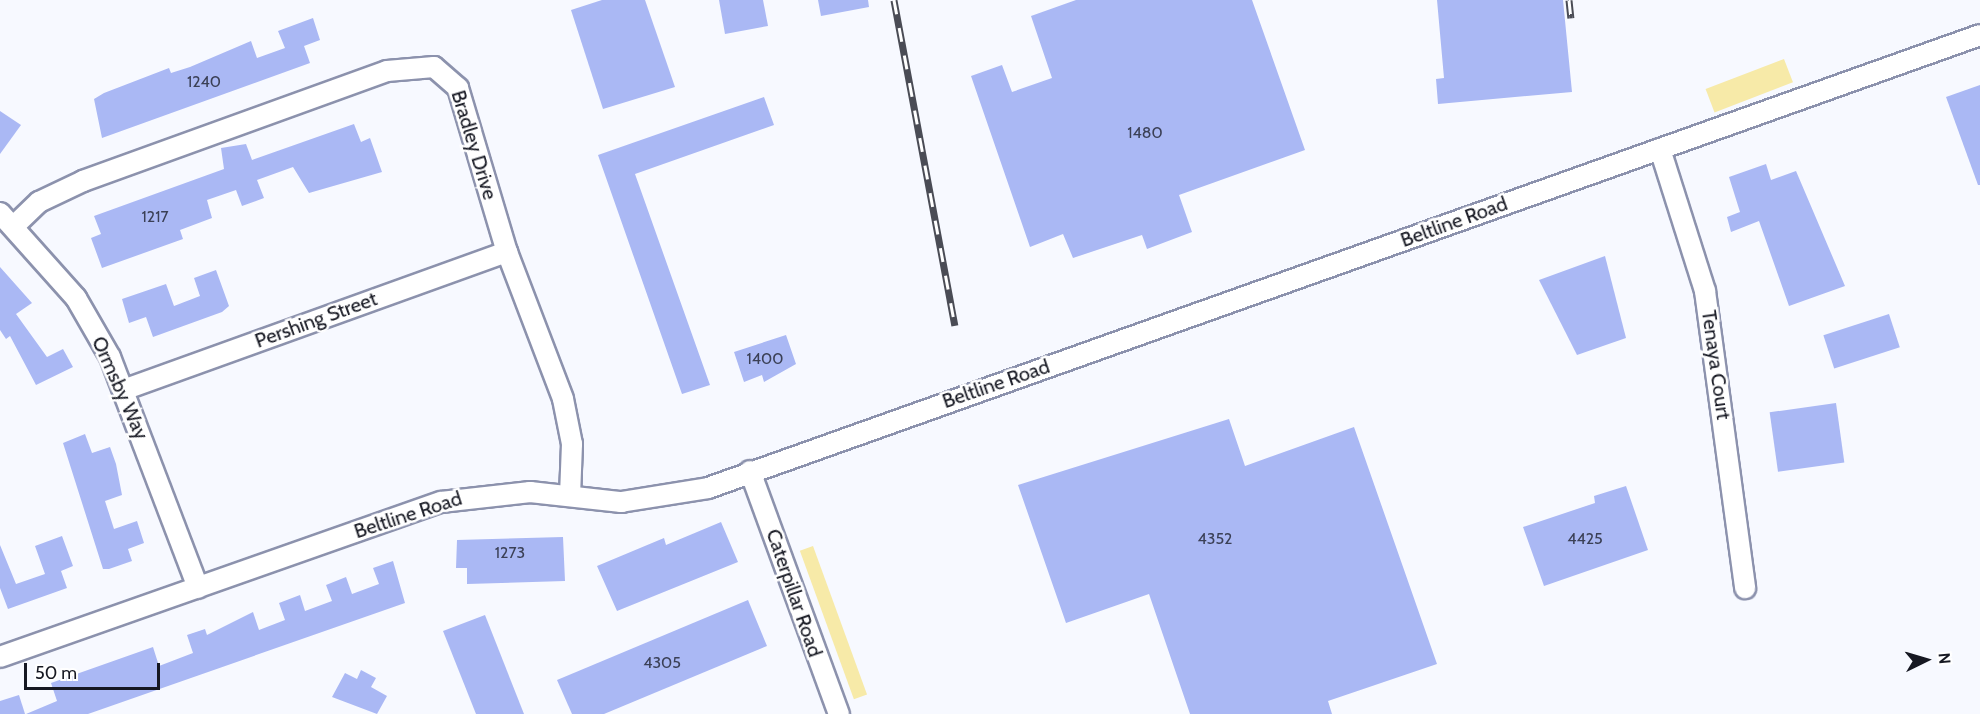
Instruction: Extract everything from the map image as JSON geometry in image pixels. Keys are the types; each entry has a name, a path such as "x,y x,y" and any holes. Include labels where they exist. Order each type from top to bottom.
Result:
{"street":[{"name":"Beltline Road","path":"0,657 441,502 503,492 642,501 691,493 1980,35"},
{"name":"Bradley Drive","path":"7,219 83,181 387,71 423,65 448,75 458,88 507,252 570,428 570,496"},
{"name":"Tenaya Court","path":"1660,149 1705,291 1745,588"},
{"name":"Ormsby Way","path":"7,219 76,298 126,389 198,588"},
{"name":"Pershing Street","path":"126,389 507,252"},
{"name":"Caterpillar Road","path":"750,471 839,714"}],"shaded area":[{"path":"1784,59 1793,82 1715,112 1706,89"},
{"path":"813,546 867,694 854,699 800,551"}],"building":[{"path":"602,0 645,0 675,87 603,109 571,10"},
{"path":"719,0 763,0 768,26 725,34"},
{"path":"818,0 868,0 869,7 821,16"},
{"path":"1076,0 1252,0 1305,150 1179,195 1192,232 1147,249 1142,235 1073,258 1063,234 1030,247 971,76 1002,65 1012,92 1052,78 1031,16"},
{"path":"1437,0 1563,0 1572,92 1438,104 1436,79 1444,78"},
{"path":"313,18 320,40 304,46 310,63 102,138 94,99 104,93 169,68 171,73 190,67 251,41 257,58 285,48 278,31"},
{"path":"1980,85 1980,185 1978,185 1946,97"},
{"path":"764,97 774,125 635,174 710,385 682,394 598,155"},
{"path":"0,111 21,125 0,154"},
{"path":"354,124 361,142 370,138 382,172 309,193 293,167 257,180 264,198 242,206 236,190 207,200 212,218 180,230 183,239 102,268 91,238 101,234 94,216 224,169 221,148 246,144 252,160"},
{"path":"1766,164 1771,180 1796,171 1845,286 1789,306 1759,221 1731,232 1727,217 1740,212 1729,177"},
{"path":"1605,256 1626,338 1577,355 1539,280"},
{"path":"0,267 32,303 16,314 47,357 63,349 73,367 36,385 10,336 6,339 0,330"},
{"path":"216,270 229,306 222,312 153,337 146,317 129,323 122,299 166,284 174,306 200,296 194,278"},
{"path":"1889,314 1900,347 1834,369 1823,335"},
{"path":"786,335 796,364 764,382 762,375 744,382 734,352"},
{"path":"1836,403 1844,462 1778,472 1770,412"},
{"path":"1229,419 1245,466 1354,427 1437,664 1328,701 1332,714 1190,714 1149,594 1066,623 1018,485"},
{"path":"85,434 92,453 110,447 116,464 122,495 105,501 114,529 137,521 144,543 128,549 132,561 109,569 103,569 63,443"},
{"path":"1626,486 1648,550 1544,586 1523,527 1595,503 1594,496"},
{"path":"721,522 738,562 617,611 597,566 664,538 666,545"},
{"path":"62,536 73,566 61,571 67,588 8,609 0,588 0,545 16,584 45,574 35,546"},
{"path":"563,537 565,581 467,584 467,568 456,568 457,540"},
{"path":"393,561 405,603 88,714 26,714 57,701 51,683 153,647 159,666 193,653 187,635 205,629 207,635 253,612 259,630 285,620 279,603 300,595 305,611 332,601 326,585 346,577 352,594 379,584 373,568"},
{"path":"748,600 767,646 604,714 572,714 557,680"},
{"path":"485,615 524,714 476,714 443,631"},
{"path":"361,670 376,678 371,687 387,696 377,714 332,697 345,673 357,679"},
{"path":"19,695 25,714 0,714 0,701"}],"railway":[{"path":"894,0 955,325"},
{"path":"1569,0 1571,18"}]}
